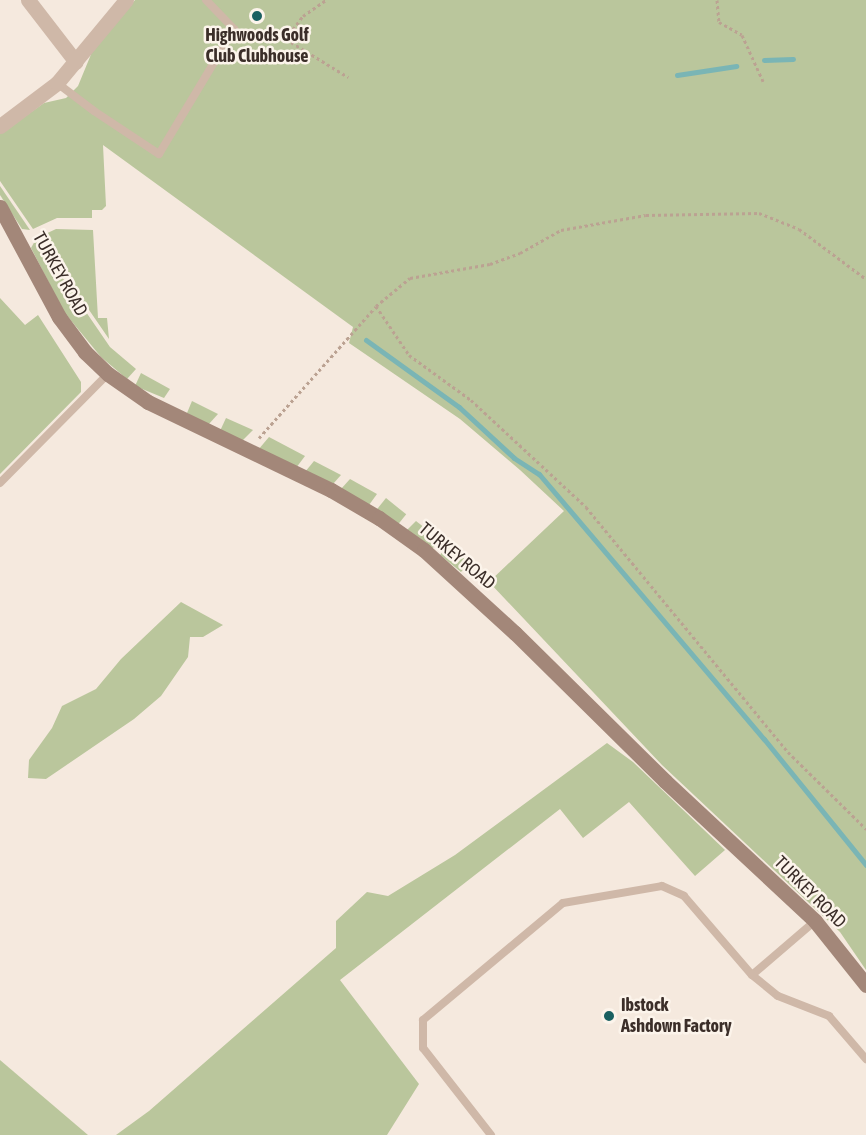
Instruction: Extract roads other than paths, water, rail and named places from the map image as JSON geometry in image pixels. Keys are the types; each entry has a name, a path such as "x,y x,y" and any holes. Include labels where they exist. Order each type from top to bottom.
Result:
{"street":[{"path":"28,0 76,62"},
{"path":"0,126 57,83 126,0"},
{"name":"TURKEY ROAD","path":"0,207 59,317 85,352 108,374 148,402 247,452 331,490 424,550 515,633 665,781 815,921 866,985"}],"lane":[{"path":"57,83 94,111 159,154 234,29 206,0"},
{"path":"0,483 108,374"},
{"path":"491,1135 423,1048 423,1020 563,903 662,886 684,896 752,975 778,996 829,1016 866,1059"},
{"path":"752,975 815,921"}],"waterway":[{"path":"764,60 793,59"},
{"path":"677,75 736,66"},
{"path":"366,340 459,407 514,458 539,474 764,739 866,865"}],"place":[{"name":"Highwoods Golf Club Clubhouse","path":"257,16"},
{"name":"Ibstock Ashdown Factory","path":"609,1016"}]}
